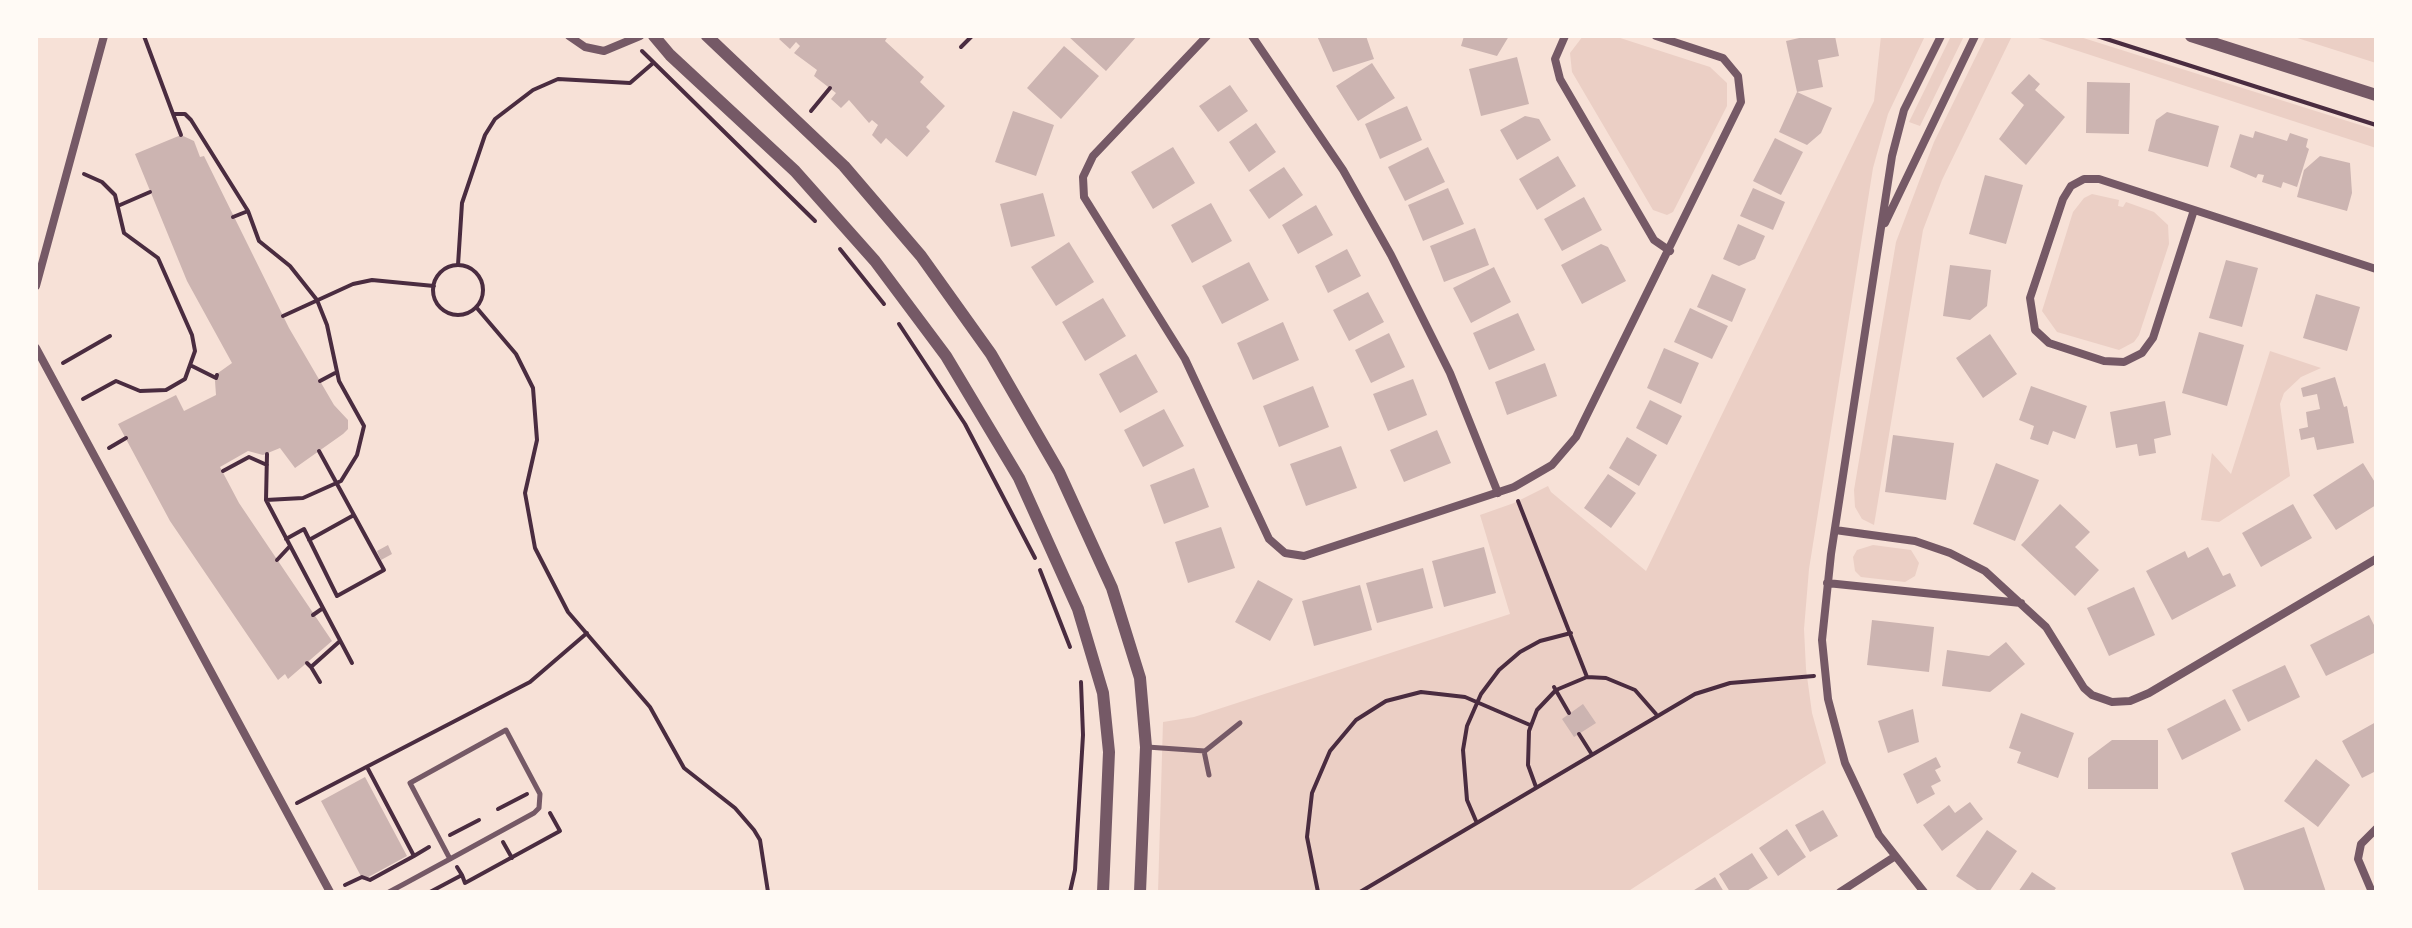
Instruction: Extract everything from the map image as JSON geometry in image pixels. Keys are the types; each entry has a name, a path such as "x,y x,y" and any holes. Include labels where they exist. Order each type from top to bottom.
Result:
{"street":[{"path":"36,286 104,36"},
{"path":"569,36 585,47 604,51 640,36"},
{"path":"654,36 670,55 795,171 857,238 946,356 1019,478 1078,609 1103,693 1109,752 1102,890"},
{"path":"707,36 789,111 866,190 930,267 991,354 1045,444 1112,588 1140,678 1146,747 1140,892"},
{"path":"1207,36 1093,156 1082,187 1089,207 1146,291 1185,359 1269,539 1285,553 1313,554 1498,493 1542,473 1576,437 1738,112 1742,93 1738,76 1723,58 1656,36"},
{"path":"1252,36 1336,158 1399,269 1450,373 1498,493"},
{"path":"1565,36 1555,59 1560,79 1654,240 1670,251"},
{"path":"1924,892 1894,857 1851,779 1831,712 1822,649 1827,583 1883,227 1887,178 1899,124 1941,36"},
{"path":"1883,227 1975,36"},
{"path":"2191,36 2376,95"},
{"path":"2194,210 2153,338 2142,353 2124,362 2104,361 2049,343 2035,330 2030,298 2063,199 2071,186 2084,179 2099,179 2376,269"},
{"path":"36,348 330,892"},
{"path":"1835,530 1898,537 1950,553 1985,571 2046,627 2084,688 2102,700 2122,703 2149,693 2376,559"},
{"path":"1827,583 2023,603"},
{"path":"2372,892 2358,859 2361,844 2376,829"},
{"path":"1840,892 1894,857"}],"lane":[{"path":"1146,747 1204,751 1240,723"},
{"path":"389,892 450,859 534,813 541,805 540,794 506,730 410,783 450,859"},
{"path":"1204,751 1209,775"}],"path":[{"path":"144,36 181,135"},
{"path":"961,47 972,36"},
{"path":"2097,36 2376,125"},
{"path":"646,57 816,222"},
{"path":"458,265 462,203 485,135 495,119 533,90 558,79 630,83 652,64"},
{"path":"811,111 830,88"},
{"path":"173,114 185,114 191,120 248,211 259,241 290,266 317,300 327,325 336,372 364,426 348,473 337,483 303,498 266,500"},
{"path":"83,399 116,381 140,391 166,390 185,379 195,351 192,335 158,258 124,233 120,205 102,182 84,174"},
{"path":"120,205 150,192"},
{"path":"233,217 248,211"},
{"path":"833,241 908,335 965,424 1036,560 1072,651"},
{"path":"458,265 471,269 481,280 483,294 476,307 464,314 445,311 436,300 434,286 441,273 458,265"},
{"path":"283,316 353,284 372,280 434,286"},
{"path":"476,307 516,354 533,388 537,440 525,493 526,513 535,548 568,612 650,707 684,768 735,808 754,830 760,840 768,892"},
{"path":"63,363 110,336"},
{"path":"192,366 216,378 217,375"},
{"path":"320,381 336,372"},
{"path":"109,448 126,438"},
{"path":"286,539 304,529 337,596 384,570 319,451"},
{"path":"267,454 266,500 352,663"},
{"path":"223,471 249,457 267,465"},
{"path":"1518,501 1587,677"},
{"path":"309,540 354,515"},
{"path":"277,560 290,546"},
{"path":"313,615 323,608"},
{"path":"300,801 530,682 587,633"},
{"path":"1476,821 1467,800 1462,768 1464,738 1477,702 1489,682 1509,660 1540,641 1571,633"},
{"path":"320,682 309,665 340,641"},
{"path":"1070,892 1075,870 1083,735 1079,674"},
{"path":"1625,684 1629,675"},
{"path":"1536,787 1524,754 1530,725 1537,710 1555,689 1587,677 1606,678 1625,684 1642,696 1656,714"},
{"path":"1360,892 1656,714 1712,687 1809,677"},
{"path":"1555,689 1569,713"},
{"path":"1318,892 1309,861 1308,814 1320,771 1343,735 1369,710 1407,694 1453,694 1530,725"},
{"path":"1579,734 1591,753"},
{"path":"367,767 414,856"},
{"path":"498,809 527,794"},
{"path":"457,866 465,883 560,831 548,809 541,805"},
{"path":"450,835 479,820"},
{"path":"370,880 431,846"},
{"path":"430,892 462,875"},
{"path":"345,885 362,877 370,880 374,887"}],"shaded area":[{"path":"1583,36 1614,36 1710,67 1727,83 1727,106 1673,212 1667,215 1653,210 1572,72 1570,53"},
{"path":"1881,36 1925,36 1888,114 1873,168 1809,569 1804,629 1806,669 1812,713 1826,763 1627,892 1158,892 1163,722 1194,717 1510,614 1480,515 1548,486 1551,492 1646,571 1874,101"},
{"path":"1951,36 1964,36 1920,126 1909,122"},
{"path":"1986,36 2012,36 1942,180 1923,230 1874,525 1862,519 1855,507 1854,490 1896,242 1934,142"},
{"path":"2032,36 2077,36 2376,130 2376,148"},
{"path":"2291,36 2376,36 2376,63"},
{"path":"2092,194 2119,200 2118,206 2123,207 2126,202 2154,212 2168,225 2169,244 2139,335 2134,342 2119,350 2057,332 2042,311 2073,212 2084,198"},
{"path":"2270,351 2321,368 2301,377 2284,393 2280,404 2290,476 2219,522 2201,520 2212,453 2231,474"},
{"path":"1873,545 1911,550 1919,563 1915,576 1905,582 1861,577 1855,571 1853,557 1857,550"}],"building":[{"path":"782,36 888,36 885,41 924,77 920,82 945,106 926,127 930,131 907,157 886,138 881,144 872,135 878,125 872,120 869,123 849,100 841,108 831,99 836,93 814,76 817,70 794,53 800,46 796,42 790,49 779,39"},
{"path":"1068,36 1137,36 1106,71"},
{"path":"1317,36 1366,36 1374,59 1333,72"},
{"path":"1464,36 1509,36 1497,56 1461,46"},
{"path":"1808,36 1835,36 1839,56 1818,60 1823,87 1797,92 1786,41"},
{"path":"1064,46 1099,76 1061,119 1027,88"},
{"path":"1517,57 1529,104 1481,116 1469,69"},
{"path":"1372,63 1395,98 1358,121 1336,86"},
{"path":"2029,74 2040,84 2035,90 2065,117 2026,165 1999,139 2024,105 2011,93"},
{"path":"2087,82 2130,83 2129,134 2086,133"},
{"path":"1230,85 1248,111 1218,132 1199,106"},
{"path":"1797,92 1832,108 1821,133 1807,145 1779,132"},
{"path":"1407,106 1422,140 1380,159 1365,124"},
{"path":"1013,111 1054,125 1036,176 995,162"},
{"path":"2167,112 2219,126 2208,167 2148,151 2156,120"},
{"path":"1525,116 1539,119 1551,140 1517,160 1500,130"},
{"path":"1256,123 1276,152 1249,172 1229,142"},
{"path":"2255,131 2287,141 2290,133 2308,139 2306,147 2309,149 2297,187 2283,182 2281,188 2262,182 2264,175 2258,174 2256,178 2230,167 2240,134 2253,138"},
{"path":"181,135 194,141 200,157 204,156 289,328 334,405 348,420 348,429 343,434 295,468 280,448 263,455 248,451 220,467 239,503 332,641 288,679 285,674 278,680 170,521 118,424 176,395 184,411 216,395 218,373 232,363 187,281 135,154"},
{"path":"1775,138 1803,152 1781,195 1753,181"},
{"path":"1173,147 1195,183 1153,209 1131,172"},
{"path":"1428,147 1445,182 1405,201 1388,167"},
{"path":"1558,156 1576,186 1537,210 1519,179"},
{"path":"2320,156 2350,163 2352,193 2347,211 2297,197 2304,170"},
{"path":"1284,167 1303,195 1269,219 1249,190"},
{"path":"1985,175 2023,185 2006,244 1969,234"},
{"path":"1448,188 1464,224 1423,241 1408,205"},
{"path":"1753,188 1785,202 1773,230 1740,216"},
{"path":"1043,193 1055,236 1011,247 1000,204"},
{"path":"1584,197 1602,230 1562,251 1544,219"},
{"path":"1211,203 1232,241 1192,263 1171,225"},
{"path":"1316,205 1333,235 1298,254 1282,225"},
{"path":"1738,224 1765,236 1755,259 1739,266 1723,259"},
{"path":"1475,228 1489,265 1444,282 1430,246"},
{"path":"1069,242 1094,282 1056,306 1031,267"},
{"path":"1601,244 1608,247 1626,281 1582,304 1561,265"},
{"path":"1347,249 1361,276 1328,293 1315,266"},
{"path":"2226,260 2258,268 2242,327 2209,318"},
{"path":"1249,262 1269,300 1222,324 1202,286"},
{"path":"1950,265 1991,270 1987,306 1970,320 1943,316"},
{"path":"1494,267 1511,302 1471,323 1453,288"},
{"path":"1712,274 1746,289 1732,322 1697,307"},
{"path":"1368,292 1384,322 1349,341 1333,310"},
{"path":"2316,294 2360,307 2347,351 2303,338"},
{"path":"1103,298 1126,336 1085,361 1062,322"},
{"path":"1690,308 1728,326 1712,359 1674,342"},
{"path":"1518,313 1535,350 1489,370 1473,333"},
{"path":"1283,322 1299,360 1253,380 1237,343"},
{"path":"2199,332 2244,345 2227,406 2182,393"},
{"path":"1389,333 1405,367 1371,383 1355,350"},
{"path":"1990,334 2017,374 1983,398 1956,358"},
{"path":"1664,348 1699,363 1681,404 1647,388"},
{"path":"1136,354 1158,392 1120,413 1099,374"},
{"path":"1545,363 1557,396 1507,415 1495,382"},
{"path":"2335,377 2344,407 2347,406 2354,443 2317,450 2314,437 2301,440 2299,429 2308,427 2306,412 2320,409 2317,394 2303,397 2301,388"},
{"path":"1413,379 1427,415 1388,431 1373,394"},
{"path":"1313,386 1329,427 1279,447 1263,406"},
{"path":"2031,386 2087,406 2075,439 2053,431 2048,445 2030,439 2034,426 2019,420"},
{"path":"1650,400 1682,416 1667,445 1636,428"},
{"path":"2165,401 2171,435 2154,439 2156,453 2139,456 2137,444 2116,448 2110,412"},
{"path":"1164,409 1184,446 1143,467 1124,430"},
{"path":"1437,430 1451,463 1404,482 1390,450"},
{"path":"1893,435 1954,443 1946,500 1885,492"},
{"path":"1627,437 1657,455 1639,486 1609,468"},
{"path":"1341,446 1357,488 1306,506 1290,464"},
{"path":"1996,463 2039,480 2015,541 1973,524"},
{"path":"2363,463 2376,484 2376,505 2336,530 2313,495"},
{"path":"1194,468 1209,507 1164,524 1150,485"},
{"path":"1608,474 1636,493 1611,528 1584,508"},
{"path":"2060,504 2090,532 2075,547 2099,570 2075,596 2021,545"},
{"path":"2293,504 2312,538 2261,567 2242,533"},
{"path":"1221,527 1235,568 1188,583 1175,542"},
{"path":"388,545 392,554 381,560 377,551"},
{"path":"1484,547 1496,593 1444,607 1432,561"},
{"path":"2208,547 2223,576 2230,573 2236,586 2172,620 2146,571 2185,551 2188,558"},
{"path":"1423,568 1433,608 1377,623 1366,583"},
{"path":"1258,580 1293,599 1270,641 1235,622"},
{"path":"1360,585 1372,630 1314,646 1302,601"},
{"path":"2134,587 2155,635 2109,656 2087,608"},
{"path":"2369,615 2376,629 2376,652 2326,676 2310,645"},
{"path":"1872,620 1934,627 1929,672 1867,665"},
{"path":"2006,642 2025,664 1990,692 1942,686 1947,650 1989,656"},
{"path":"2285,665 2300,697 2248,722 2232,690"},
{"path":"2225,699 2241,730 2182,760 2167,729"},
{"path":"1583,704 1596,723 1574,737 1562,719"},
{"path":"1913,709 1919,742 1888,753 1878,721"},
{"path":"2021,713 2074,733 2058,778 2017,763 2021,752 2009,748"},
{"path":"2376,722 2376,771 2362,778 2342,741"},
{"path":"2112,740 2158,740 2158,789 2088,789 2088,758"},
{"path":"1936,757 1941,767 1935,770 1941,781 1931,786 1935,794 1917,804 1903,774"},
{"path":"2316,759 2350,785 2318,827 2284,801"},
{"path":"365,777 407,856 363,880 321,801"},
{"path":"1970,802 1983,819 1942,851 1923,825 1949,805 1955,813"},
{"path":"1823,810 1838,836 1810,852 1795,825"},
{"path":"2304,827 2326,892 2245,892 2231,853"},
{"path":"1787,829 1806,857 1778,876 1759,848"},
{"path":"1987,830 2017,851 1989,892 1980,892 1956,876"},
{"path":"1752,853 1768,878 1745,892 1730,892 1719,874"},
{"path":"2032,872 2056,888 2053,892 2018,892"},
{"path":"1715,877 1724,892 1691,892"}]}
